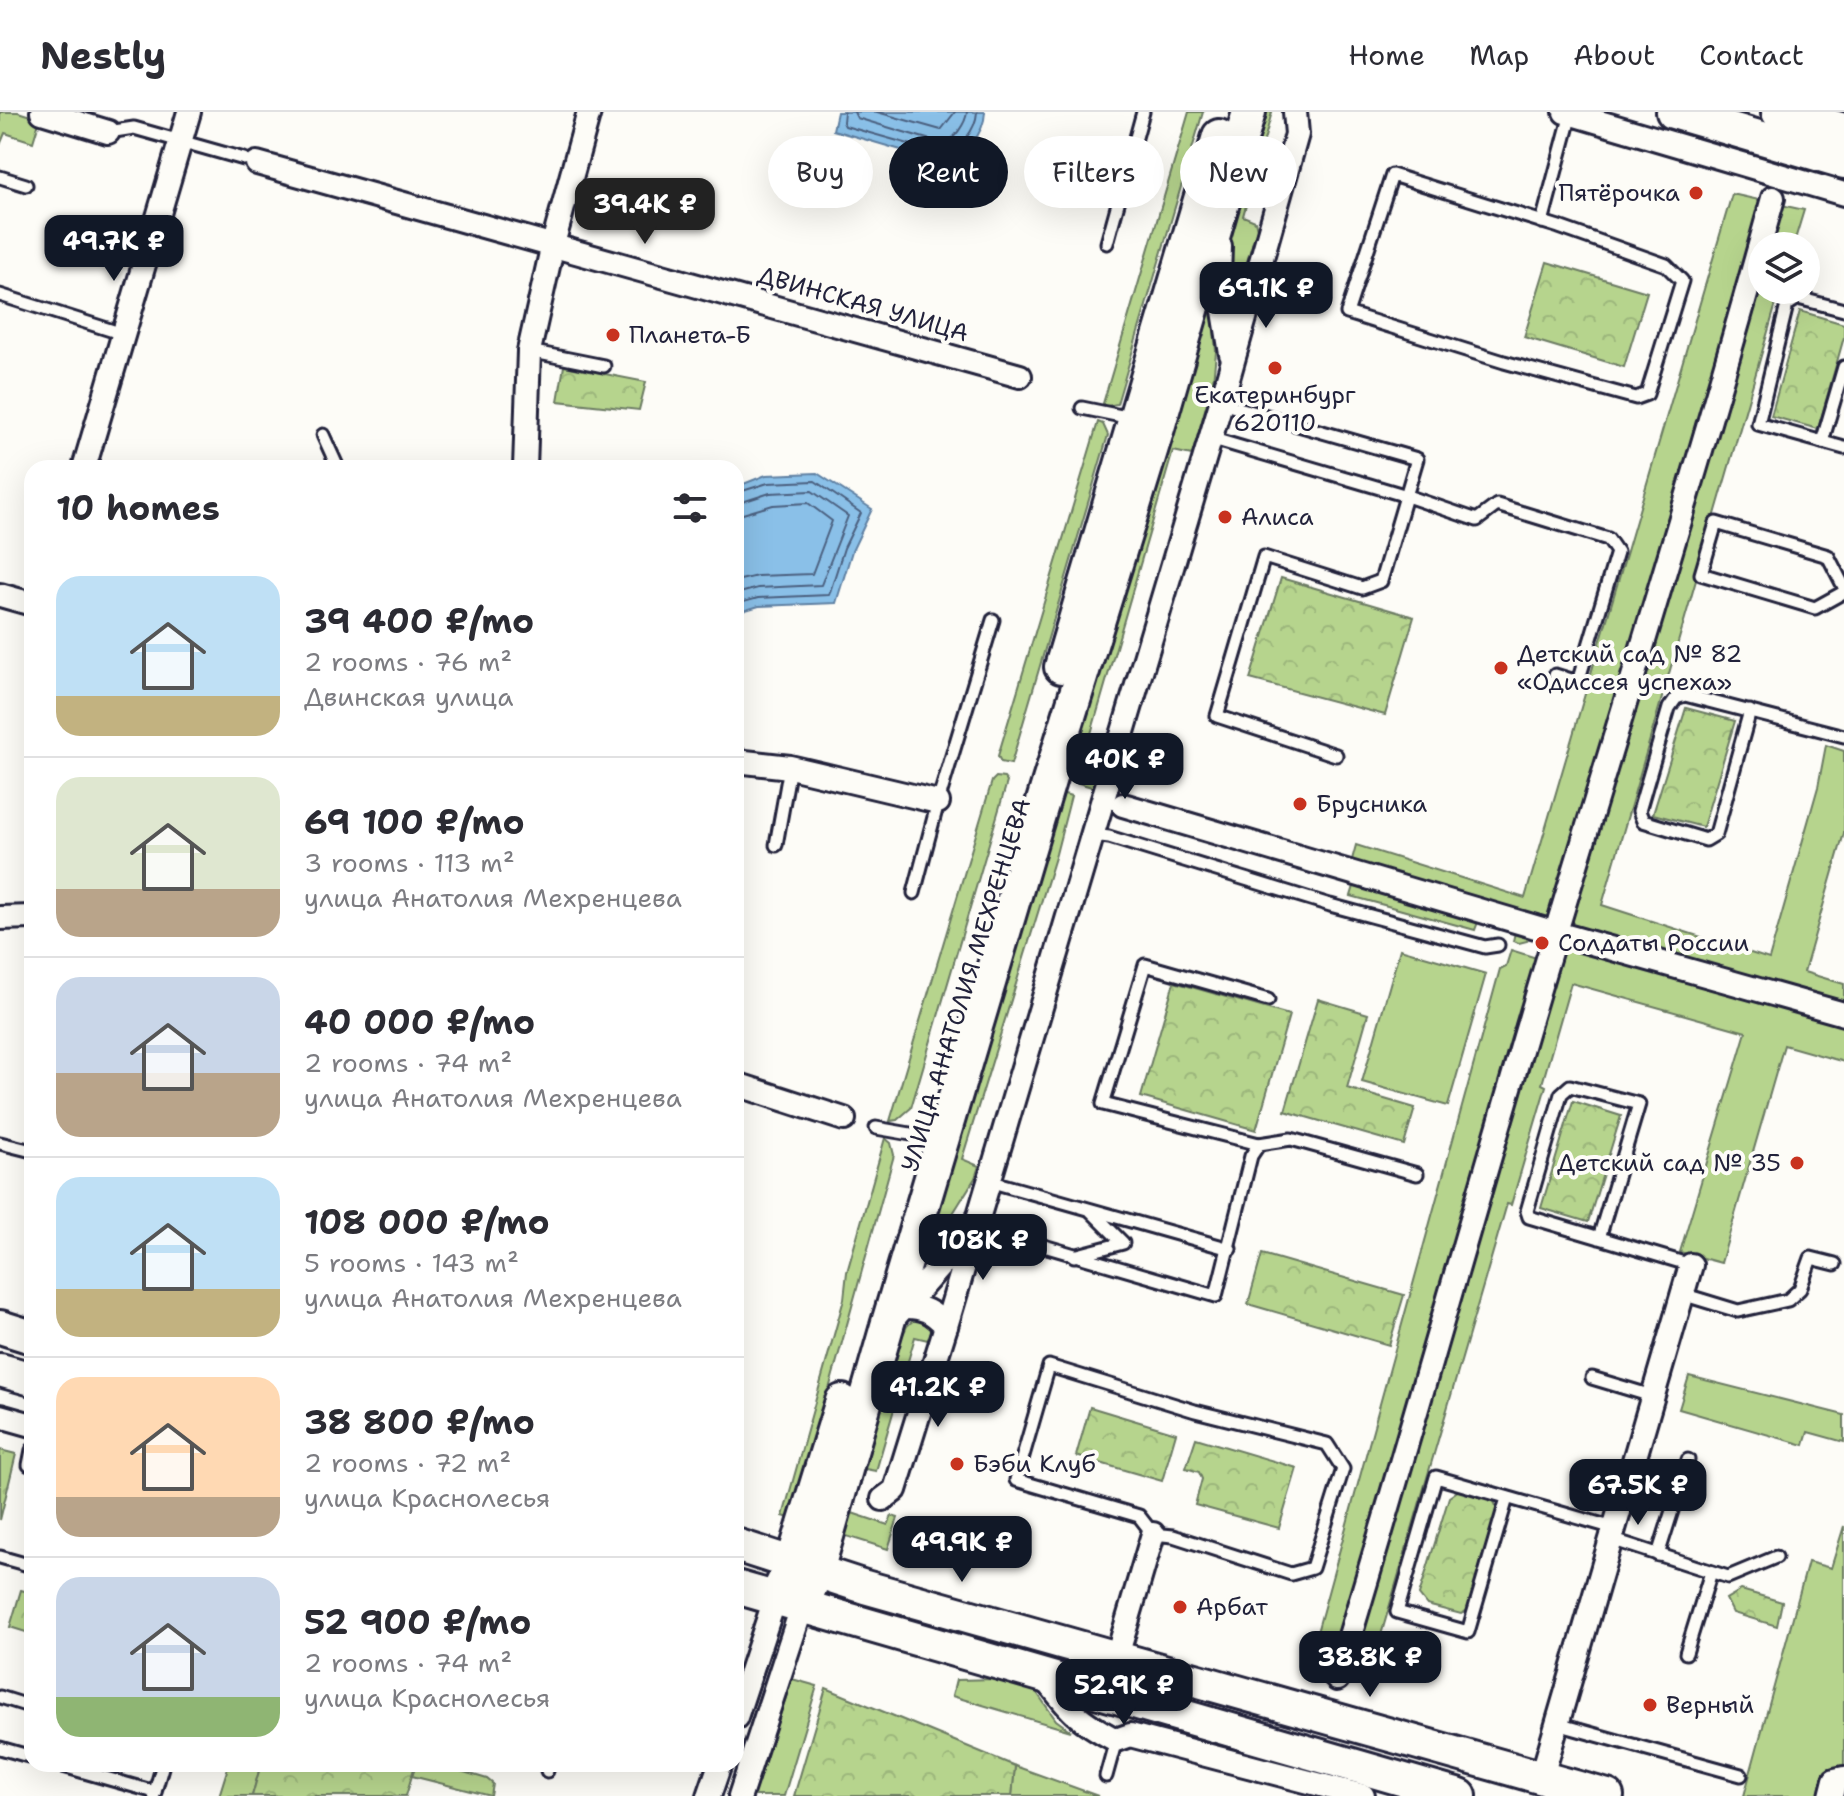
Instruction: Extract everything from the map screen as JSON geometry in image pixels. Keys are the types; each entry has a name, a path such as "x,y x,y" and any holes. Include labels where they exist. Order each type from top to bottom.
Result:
{"street":[{"path":"42,112 108,132"},
{"path":"86,460 189,112"},
{"path":"525,460 529,351 553,244 589,112"},
{"name":"УЛИЦА АНАТОЛИЯ МЕХРЕНЦЕВА","path":"805,1567 922,1136 1227,112"},
{"name":"УЛИЦА АНАТОЛИЯ МЕХРЕНЦЕВА","path":"1242,136 1249,112"},
{"name":"УЛИЦА АНАТОЛИЯ МЕХРЕНЦЕВА","path":"883,1499 895,1490 1093,835 1297,134 1295,112"},
{"path":"1673,112 1844,162"},
{"path":"1778,112 1844,130"},
{"path":"1568,113 1844,194"},
{"name":"ДВИНСКАЯ УЛИЦА","path":"250,161 1020,376"},
{"path":"1337,1679 1684,509 1773,198"},
{"name":"УЛИЦА АНАТОЛИЯ МЕХРЕНЦЕВА","path":"1222,208 1219,280 1232,363"},
{"name":"УЛИЦА АНАТОЛИЯ МЕХРЕНЦЕВА","path":"744,1700 805,1567 895,1317 1222,208"},
{"path":"1219,280 1236,289 1255,284"},
{"path":"0,595 24,602"},
{"path":"744,762 790,767 938,802"},
{"path":"1123,805 1844,1014"},
{"path":"0,918 24,917"},
{"path":"744,1087 844,1119"},
{"name":"УЛИЦА АНАТОЛИЯ МЕХРЕНЦЕВА","path":"895,1317 975,1226"},
{"path":"1542,1776 1691,1265"},
{"path":"895,1317 916,1307 933,1312 946,1326"},
{"path":"0,1327 24,1334"},
{"path":"0,1370 24,1377"},
{"path":"0,1416 24,1423"},
{"path":"1117,1656 1153,1534"},
{"path":"744,1548 865,1587 1607,1796"},
{"path":"744,1589 1460,1796"},
{"name":"УЛИЦА АНАТОЛИЯ МЕХРЕНЦЕВА","path":"740,1796 789,1603"},
{"path":"1043,1675 1069,1710 1083,1723 1116,1740 1130,1735 1363,1796"},
{"path":"709,1796 717,1772"},
{"path":"1831,1796 1835,1780 1844,1778"}],"lane":[{"path":"1107,243 1143,112"},
{"path":"1542,222 1568,113"},
{"path":"108,132 134,128 250,161"},
{"path":"1392,175 1542,222 1666,265 1682,281 1647,394 1636,398 1622,395 1347,313 1392,175"},
{"path":"0,177 26,185"},
{"path":"0,295 123,334"},
{"path":"1844,310 1798,298 1787,305 1758,424 1844,448"},
{"path":"529,351 604,366"},
{"path":"1822,442 1844,367"},
{"path":"1221,403 1417,459 1381,581 1362,588 1264,557 1217,716 1336,755"},
{"path":"1082,408 1135,419"},
{"path":"323,435 334,460"},
{"path":"1210,438 1477,520 1497,505 1608,539 1617,552 1578,682 1555,675"},
{"path":"1716,523 1828,556 1844,590 1815,608 1701,574 1716,523"},
{"path":"914,893 993,620"},
{"path":"1750,711 1716,834 1706,840 1643,821 1639,811 1669,708 1676,698 1685,695 1750,711 1844,736"},
{"path":"776,845 790,767"},
{"path":"1093,835 1109,837 1330,905 1485,947 1498,945"},
{"path":"1268,1000 1145,965 1103,1104 1259,1144 1291,1139 1417,1174"},
{"path":"1599,1238 1639,1104 1570,1086 1561,1094 1527,1211 1529,1217 1599,1238 1691,1265"},
{"path":"876,1128 922,1136"},
{"path":"0,1143 24,1149"},
{"path":"975,1226 1216,1296 1251,1156 1259,1144"},
{"path":"989,1181 1230,1249"},
{"path":"1074,1256 1123,1243 1089,1209"},
{"path":"1682,1294 1738,1311 1751,1310 1788,1300 1800,1289 1811,1258 1835,1264"},
{"path":"1049,1366 1195,1411 1327,1444 1343,1469 1312,1568 1291,1574 1173,1536 1153,1534 1139,1516 1016,1480 1049,1366"},
{"path":"1592,1378 1652,1396"},
{"path":"1658,1555 1688,1460"},
{"path":"1507,1498 1468,1632 1397,1612 1436,1477 1507,1498 1612,1534 1658,1555 1728,1577 1776,1557"},
{"path":"0,1557 24,1564"},
{"path":"1686,1653 1711,1572"},
{"path":"0,1697 24,1704"},
{"path":"1557,1724 1741,1775"},
{"path":"1106,1776 1116,1740"},
{"path":"0,1748 24,1755"},
{"path":"82,1772 154,1794 161,1772"}],"green space":[{"path":"0,112 18,112 40,119 33,142 5,133 0,145"},
{"path":"1189,112 1203,112 1196,136 1182,136"},
{"path":"1256,112 1272,112 1265,136 1249,136"},
{"path":"1180,143 1180,190 1117,404 1102,407 1161,208 1164,208 1164,197"},
{"path":"1732,194 1804,210 1797,232 1748,232 1748,304 1776,304 1602,905 1769,959 1818,787 1826,745 1844,751 1844,833 1804,972 1844,984 1844,1062 1784,1045 1721,1263 1680,1252 1746,1032 1571,983 1542,1084 1546,1086 1511,1205 1507,1204 1367,1683 1308,1665 1500,969 1506,966 1511,950 1543,960 1562,929 1350,867 1356,845 1525,898"},
{"path":"1233,208 1245,208 1243,216 1255,221 1257,229 1242,278 1235,281 1227,273"},
{"path":"1547,262 1647,292 1624,367 1524,337"},
{"path":"1209,273 1216,352 1213,382 1192,455 1173,451 1086,751 1099,778 1095,788 1062,778"},
{"path":"1800,311 1844,324 1844,337 1818,429 1771,416"},
{"path":"564,366 646,382 639,410 558,401"},
{"path":"1098,422 1103,424 1108,435 1011,764 1001,762 998,756"},
{"path":"1281,578 1414,617 1385,715 1250,679"},
{"path":"1686,708 1735,721 1703,827 1653,814"},
{"path":"996,777 1004,778 1007,782 911,1108 897,1120 890,1121 992,781"},
{"path":"1058,792 1071,796 1056,854 962,1159 979,1166 975,1178 922,1263"},
{"path":"1355,883 1529,930 1527,941 1513,941 1515,932 1478,922 1475,930 1351,896"},
{"path":"1400,949 1486,974 1448,1106 1362,1082"},
{"path":"1174,982 1289,1015 1256,1130 1141,1097"},
{"path":"1318,999 1368,1014 1347,1088 1415,1108 1404,1145 1285,1111"},
{"path":"1573,1101 1621,1116 1588,1222 1541,1208"},
{"path":"885,1138 891,1143 894,1155 793,1519 783,1516"},
{"path":"1262,1254 1404,1295 1389,1345 1248,1304"},
{"path":"923,1317 933,1326 932,1341 915,1337 876,1471 865,1469 852,1513 888,1525 892,1516 898,1518 888,1549 840,1534 887,1369 907,1326 916,1318"},
{"path":"1689,1376 1844,1415 1844,1442 1808,1432 1804,1445 1679,1409"},
{"path":"1090,1407 1176,1433 1162,1481 1076,1456"},
{"path":"1196,1438 1297,1468 1279,1528 1195,1505 1202,1479 1199,1472 1186,1468"},
{"path":"0,1450 16,1454 0,1520"},
{"path":"1459,1490 1493,1499 1499,1513 1472,1608 1461,1614 1427,1605 1419,1595 1449,1497"},
{"path":"1844,1526 1844,1796 1744,1796 1808,1562 1831,1568"},
{"path":"21,1590 24,1591 24,1631 10,1627"},
{"path":"1741,1590 1782,1602 1777,1626 1733,1613 1726,1599"},
{"path":"792,1679 817,1686 784,1796 753,1796"},
{"path":"996,1679 1035,1690 1056,1720 1071,1731 952,1696 956,1680"},
{"path":"826,1688 1015,1766 1012,1796 794,1796"},
{"path":"1015,1766 1098,1796 1012,1796"},
{"path":"226,1772 259,1772 252,1796 219,1796"},
{"path":"259,1772 413,1772 406,1796 252,1796"},
{"path":"413,1772 464,1772 493,1784 491,1796 412,1776"}],"water":[{"path":"837,112 985,112 977,136 889,136 889,146 873,142 873,136 853,136 833,130"},
{"path":"817,473 872,509 852,551 836,603 759,606 744,611 744,484 766,475"}],"place":[{"name":"Пятёрочка","path":"1696,193"},
{"name":"Планета-Б","path":"613,335"},
{"name":"Екатеринбург 620110","path":"1275,368"},
{"name":"Алиса","path":"1225,517"},
{"name":"Детский сад № 82 «Одиссея успеха»","path":"1501,668"},
{"name":"Брусника","path":"1300,804"},
{"name":"Солдаты России","path":"1542,943"},
{"name":"Детский сад № 35","path":"1797,1163"},
{"name":"Бэби Клуб","path":"957,1464"},
{"name":"Арбат","path":"1180,1607"},
{"name":"Верный","path":"1650,1705"}]}
